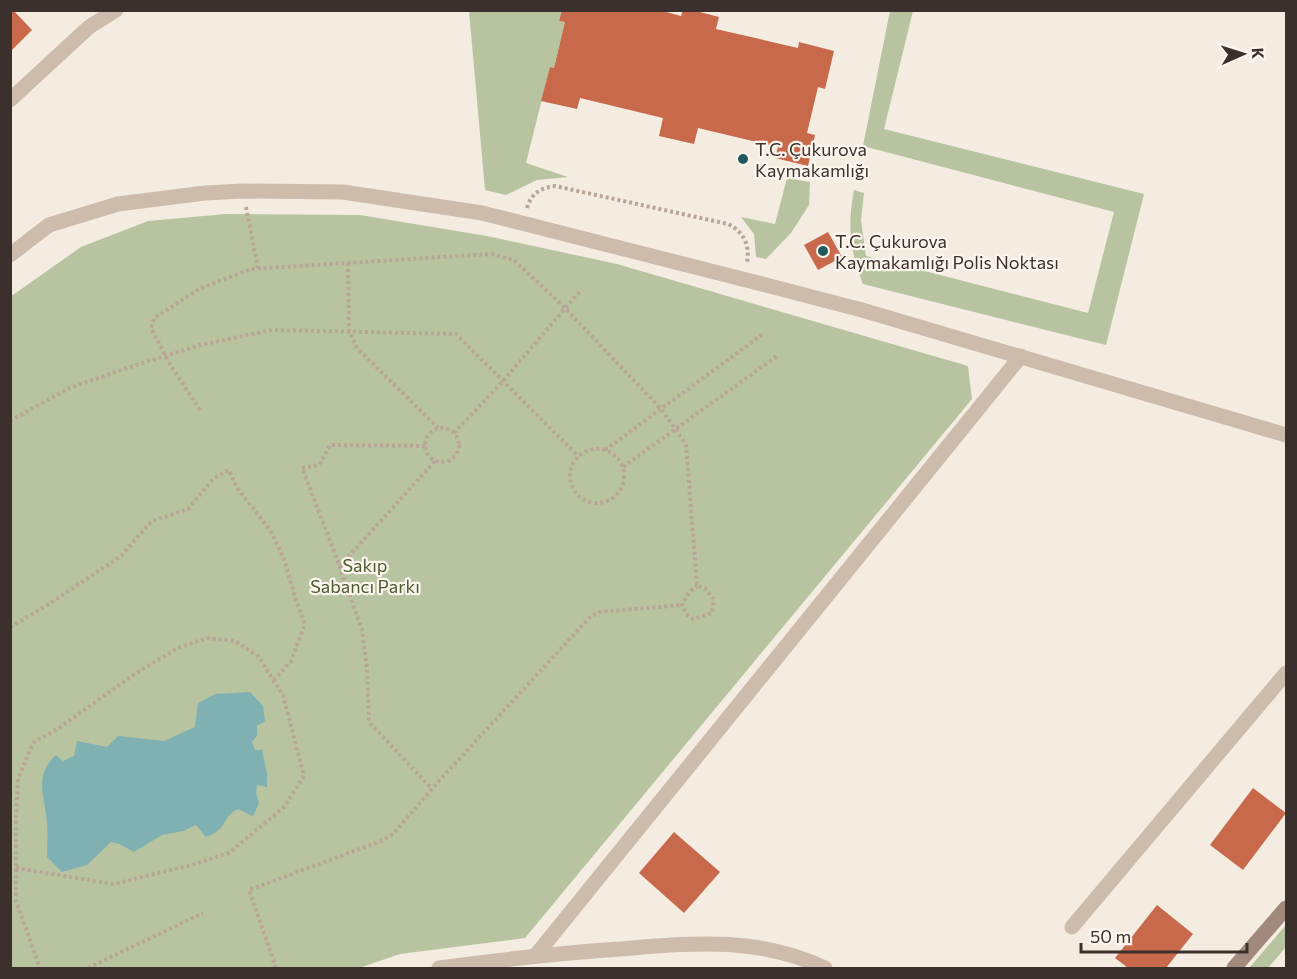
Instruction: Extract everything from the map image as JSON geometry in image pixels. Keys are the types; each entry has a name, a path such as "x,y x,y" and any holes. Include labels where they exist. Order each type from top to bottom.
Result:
{"main road":[{"path":"1234,969 1287,908"}],"street":[{"path":"10,100 89,27 116,10"},
{"path":"10,255 49,225 117,204 205,193 343,192 482,213 862,310 1287,435"},
{"path":"536,955 1021,356"},
{"path":"1072,927 1287,674"},
{"path":"439,969 536,955 726,943 767,948 804,959 825,969"}],"path":[{"path":"526,213 529,200 536,193 555,186 728,224 740,232 747,244 745,269"},
{"path":"243,191 258,268"},
{"path":"200,410 151,328 154,318 201,288 258,268 491,254 514,261 565,308 661,409 686,444 697,586"},
{"path":"348,263 349,332 357,348 438,428"},
{"path":"454,433 503,381 580,291"},
{"path":"10,421 69,388 200,345 272,330 456,334 579,456"},
{"path":"605,450 763,334"},
{"path":"622,467 777,356"},
{"path":"438,428 449,429 459,443 457,453 449,461 435,461 429,456 425,446 429,433 438,428"},
{"path":"425,446 330,445 319,465 302,468 362,630 367,669 369,722 432,789"},
{"path":"596,449 613,454 622,467 624,479 617,495 602,503 593,503 578,496 571,480 573,464 579,456 586,451 596,449"},
{"path":"340,566 435,461"},
{"path":"10,627 46,606 121,555 152,520 188,509 214,478 229,470 237,488 270,530 284,559 305,624 291,661 274,680"},
{"path":"682,605 686,614 693,620 712,614 714,600 705,588 697,586"},
{"path":"682,605 689,592 697,586"},
{"path":"276,969 249,890 381,841 393,834 590,618 600,612 682,605"},
{"path":"16,868 114,884 184,867 229,853 284,807 304,776 283,695 258,656 235,641 207,638 180,647 136,673 62,726 33,743 18,779 16,818 16,868 16,901 40,969"},
{"path":"88,969 202,913"}],"green space":[{"path":"469,11 562,11 559,21 565,22 554,68 550,67 526,163 568,177 537,180 506,195 485,190"},
{"path":"890,11 913,11 884,129 1144,194 1106,345 863,284 851,238 854,190 864,193 861,220 866,256 1088,313 1114,212 863,146"},
{"path":"787,178 810,182 809,205 791,233 766,259 756,257 754,234 741,217 775,224"},
{"name":"Sakıp Sabancı Parkı","path":"226,214 360,215 487,236 617,264 968,366 972,399 525,938 400,954 359,968 11,968 10,297 81,247 148,221"},
{"path":"1286,925 1286,947 1268,968 1249,968"}],"water":[{"path":"250,692 263,706 265,721 257,726 257,736 252,742 255,750 262,750 267,773 267,787 257,785 256,793 259,803 253,816 238,809 229,816 218,831 206,837 196,825 183,831 162,835 134,852 111,842 87,865 62,872 47,857 46,813 42,787 45,771 56,755 63,761 74,756 77,741 107,747 118,736 164,741 195,727 198,703 215,694"}],"building":[{"path":"10,10 13,10 32,30 10,52"},
{"name":"T.C. Çukurova Kaymakamlığı","path":"562,10 659,10 681,16 683,10 692,10 719,17 716,29 798,48 799,42 834,51 825,89 818,87 807,133 815,135 808,166 775,158 778,147 698,128 694,144 659,136 663,118 580,98 577,109 541,101 550,67 554,68 565,22 559,21"},
{"name":"T.C. Çukurova Kaymakamlığı Polis Noktası","path":"828,232 842,257 818,270 804,245"},
{"path":"1253,788 1286,813 1243,870 1210,845"},
{"path":"674,832 720,872 684,913 639,873"},
{"path":"1157,905 1193,934 1166,968 1128,968 1115,958"}],"place":[{"name":"T.C. Çukurova Kaymakamlığı","path":"743,159"},
{"name":"T.C. Çukurova Kaymakamlığı Polis Noktası","path":"823,251"}]}
